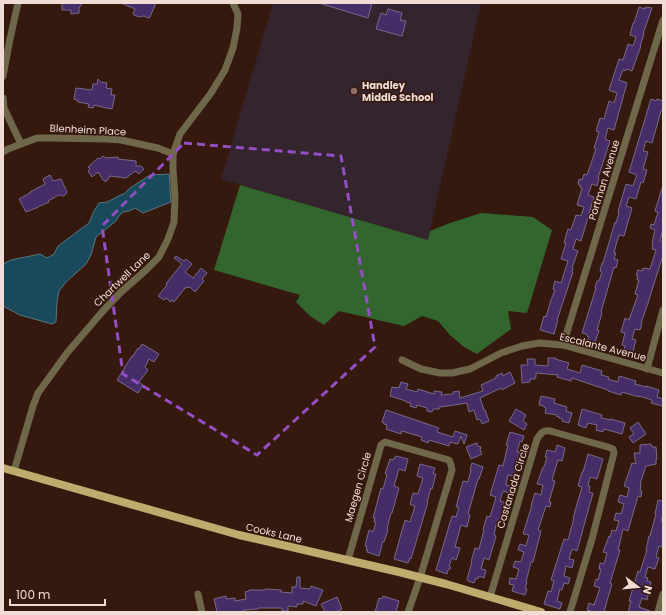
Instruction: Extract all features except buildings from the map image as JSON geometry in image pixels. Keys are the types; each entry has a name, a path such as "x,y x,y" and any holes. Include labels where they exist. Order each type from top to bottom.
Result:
{"main road":[{"name":"Cooks Lane","path":"3,468 238,535 420,578 490,597 525,610 541,612"}],"street":[{"path":"3,76 18,3"},
{"name":"Chartwell Lane","path":"14,471 38,393 67,353 102,312 159,257 168,239 174,222 175,197 173,154 180,134 211,93 226,70 237,28 238,14 233,3"},
{"name":"Portman Avenue","path":"564,345 663,20"},
{"path":"3,98 4,108 21,144"},
{"name":"Blenheim Place","path":"3,152 37,138 121,140 158,148 173,154"},
{"path":"647,369 663,310"},
{"name":"Escalante Avenue","path":"402,360 421,369 440,373 452,373 470,369 500,353 522,346 539,343 564,345 663,373"},
{"name":"Castanada Circle","path":"490,597 537,439 545,430 608,447 612,449 614,453 592,539 570,612"},
{"name":"Maegen Circle","path":"348,560 381,445 385,442 449,460 451,465 452,470 420,578"},
{"path":"408,612 420,578"},
{"path":"198,594 202,612"},
{"path":"658,612 663,594"}],"highlighted area":[{"path":"184,143 341,156 375,347 257,455 123,374 102,226"}],"shaded area":[{"name":"Handley Middle School","path":"273,3 481,3 428,240 221,179"}],"green space":[{"path":"240,185 428,240 430,231 481,213 533,217 552,230 527,313 508,311 511,329 477,354 464,347 450,335 438,321 422,316 404,326 339,311 324,325 310,316 296,302 300,295 214,270"}],"water":[{"path":"169,174 171,202 143,213 135,208 123,212 116,221 96,237 91,255 86,264 66,282 59,291 56,322 52,324 20,315 3,306 3,264 11,260 40,254 47,258 54,254 58,246 89,223 99,203 107,202 125,193 150,175"}],"place":[{"name":"Handley Middle School","path":"354,91"}]}
